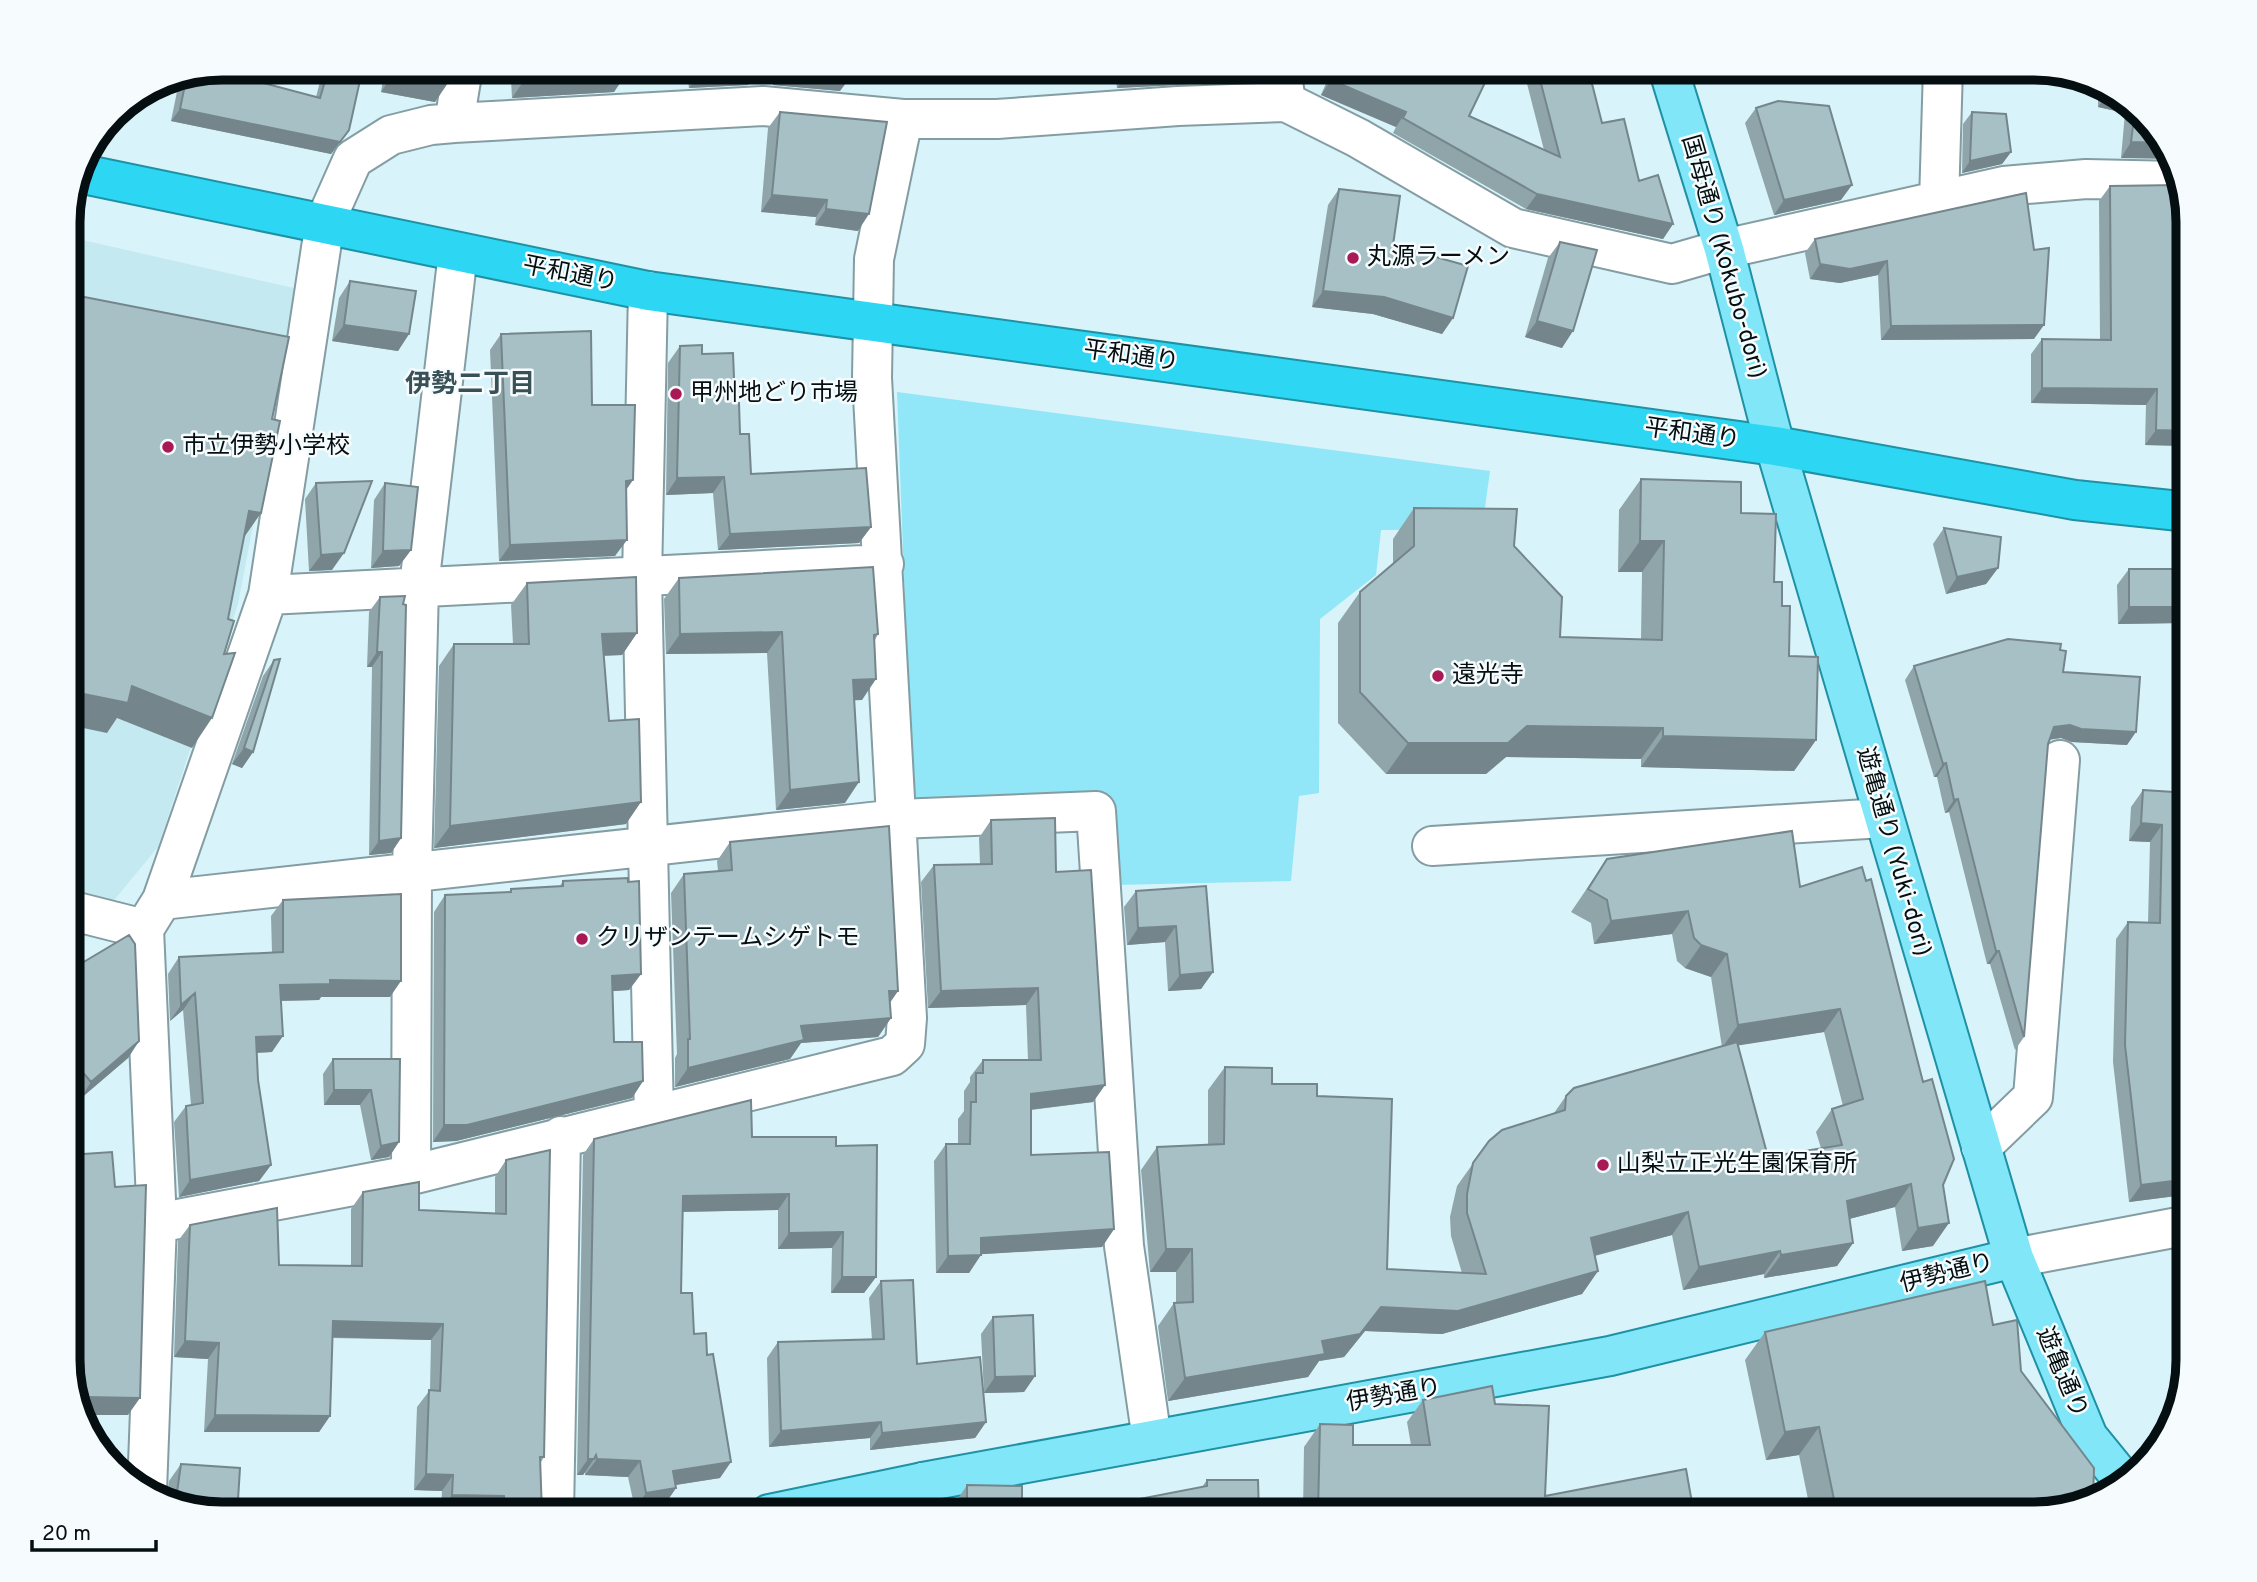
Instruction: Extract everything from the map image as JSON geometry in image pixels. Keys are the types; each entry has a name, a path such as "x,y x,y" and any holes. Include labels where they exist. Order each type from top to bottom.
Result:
{"highway":[{"name":"平和通り","path":"89,175 648,290 1775,446 2075,500 2176,511"}],"main road":[{"name":"国母通り (Kokubo-dori)","path":"1672,80 1724,249 1775,446"},
{"name":"遊亀通り (Yuki-dori)","path":"1775,446 2014,1258"},
{"name":"伊勢通り","path":"884,1502 922,1498 1152,1440 1610,1356 2014,1258"},
{"name":"遊亀通り","path":"2014,1258 2088,1437 2118,1474"}],"street":[{"path":"1939,202 1944,80"},
{"path":"454,123 461,81"},
{"path":"147,1480 157,1223 153,915 268,595 325,222 353,159 391,135 454,123 763,106 903,119 997,119 1178,106 1284,85 1358,138 1513,228 1672,264 1724,249 2004,186 2086,179 2170,181"},
{"path":"157,1223 411,1175 892,1056 905,1044 907,1018 898,819 872,378 874,259 903,119"},
{"path":"411,1175 412,872 419,586 458,253"},
{"path":"648,290 642,578 654,1116"},
{"path":"268,595 884,564"},
{"path":"1981,1147 2033,1097 2060,760"},
{"path":"81,912 153,915 412,872 898,819 1096,811 1124,1246 1152,1440"},
{"path":"1432,846 1883,818"},
{"path":"554,1502 561,1136"},
{"path":"2014,1258 2176,1227"}],"shaded area":[{"name":"市立伊勢小学校","path":"81,240 298,289 238,604 158,847 110,905 81,896"},
{"path":"897,392 1490,471 1482,529 1381,530 1376,575 1320,619 1319,793 1299,796 1291,881 1114,885 1104,799 913,814"}],"building":[{"path":"1332,80 1486,80 1469,116 1560,157 1540,80 1591,80 1602,123 1624,119 1639,181 1658,175 1673,224 1537,194 1403,118 1406,112"},
{"path":"213,81 256,81 320,98 325,81 360,81 349,130 340,142 180,109 185,86"},
{"path":"820,81 846,81 846,83"},
{"path":"1778,101 1829,106 1852,185 1784,200 1756,108"},
{"path":"780,112 887,122 869,214 826,209 827,200 772,195"},
{"path":"1972,112 2006,114 2011,152 1970,161"},
{"path":"2134,121 2151,143 2131,142"},
{"path":"2110,186 2172,186 2176,223 2176,431 2156,430 2157,389 2042,388 2042,339 2111,340"},
{"path":"1339,189 1400,196 1393,245 1468,266 1453,318 1384,297 1323,291"},
{"path":"2026,193 2034,250 2049,248 2044,325 1891,326 1887,261 1850,269 1820,264 1815,239"},
{"path":"1560,242 1597,250 1573,331 1537,321"},
{"path":"350,281 416,291 409,334 344,325"},
{"name":"市立伊勢小学校","path":"81,296 289,337 272,419 280,421 261,513 249,511 228,619 234,621 224,654 235,653 212,718 132,686 128,703 81,693"},
{"path":"591,331 592,405 635,405 633,480 626,481 627,540 510,545 501,334"},
{"path":"702,345 702,354 733,353 735,403 739,403 740,434 749,434 751,474 866,468 871,527 730,534 724,477 677,478 680,346"},
{"path":"1641,479 1741,482 1741,513 1776,514 1774,582 1782,582 1782,606 1790,606 1789,656 1818,657 1816,740 1663,736 1663,728 1527,726 1508,743 1408,743 1360,692 1360,592 1414,546 1414,508 1517,509 1514,546 1562,597 1560,637 1662,640 1664,541 1640,541"},
{"path":"372,481 344,553 321,555 316,483"},
{"path":"385,483 418,487 411,550 383,551"},
{"path":"1944,528 2001,537 1998,568 1957,577"},
{"path":"873,567 878,634 874,635 876,679 853,680 859,782 790,790 782,632 680,634 679,578"},
{"path":"2129,569 2176,569 2176,607 2129,607"},
{"path":"636,577 637,633 602,634 609,721 639,719 641,802 450,826 454,644 529,644 527,583"},
{"path":"405,596 401,838 379,841 382,652 377,652 380,597"},
{"path":"2008,639 2061,644 2060,650 2066,651 2063,672 2140,677 2136,732 2081,729 2070,725 2054,727 2048,744 2024,1037 1999,951 1996,951 1958,799 1954,800 1946,763 1943,764 1914,666"},
{"path":"280,659 253,752 244,748 274,660"},
{"path":"2143,790 2176,792 2176,1181 2141,1185 2125,1045 2128,922 2160,923 2162,825 2141,823"},
{"path":"1055,818 1056,872 1091,870 1105,1085 1031,1094 1031,1155 1109,1152 1114,1229 981,1238 981,1255 948,1256 946,1144 970,1144 971,1102 976,1102 976,1073 983,1073 983,1060 1041,1060 1038,988 941,991 934,865 992,864 991,820"},
{"path":"889,826 898,991 889,991 891,1018 801,1026 804,1040 688,1068 690,1039 684,874 732,870 730,842"},
{"path":"1792,831 1800,887 1862,867 1866,881 1871,879 1923,1082 1932,1079 1954,1159 1943,1185 1949,1223 1918,1228 1911,1184 1847,1201 1853,1243 1781,1255 1780,1251 1699,1267 1688,1212 1591,1238 1598,1271 1458,1311 1381,1307 1360,1334 1322,1341 1325,1354 1185,1378 1174,1303 1193,1302 1192,1249 1166,1249 1157,1147 1224,1144 1225,1067 1272,1068 1272,1084 1317,1084 1317,1096 1392,1099 1387,1269 1486,1274 1467,1213 1467,1194 1473,1163 1489,1141 1502,1130 1565,1110 1566,1096 1574,1088 1737,1042 1768,1157 1842,1145 1832,1109 1863,1099 1840,1009 1738,1025 1727,954 1701,945 1694,938 1688,911 1611,921 1607,900 1588,889 1607,859"},
{"path":"628,878 628,882 639,881 641,974 612,976 614,1042 642,1042 643,1081 467,1125 444,1125 445,895 511,892 511,889 563,886 563,881"},
{"path":"1206,886 1213,972 1180,975 1176,926 1138,928 1136,891"},
{"path":"401,894 401,981 330,980 330,984 280,985 283,1036 256,1037 258,1080 271,1165 190,1180 186,1106 203,1103 195,993 181,1005 179,957 283,952 283,900"},
{"path":"129,935 135,944 139,1041 91,1082 81,1070 82,963"},
{"path":"333,1059 400,1059 399,1142 381,1146 371,1090 334,1090"},
{"path":"751,1100 752,1137 836,1137 836,1146 877,1145 876,1277 842,1277 843,1232 789,1233 789,1194 683,1196 681,1293 692,1293 694,1334 706,1333 707,1355 713,1354 731,1462 673,1471 676,1488 646,1493 640,1461 597,1459 596,1455 594,1459 588,1459 594,1139"},
{"path":"550,1150 544,1457 540,1457 542,1502 504,1502 504,1496 452,1495 453,1475 426,1474 429,1390 440,1391 443,1324 333,1321 330,1416 215,1415 219,1343 185,1341 190,1225 277,1208 279,1265 362,1266 363,1192 419,1182 419,1210 506,1214 506,1160"},
{"path":"112,1152 115,1187 146,1185 140,1398 87,1397 87,1401 85,1396 81,1369 81,1154"},
{"path":"913,1280 917,1364 980,1357 986,1422 882,1433 881,1422 781,1431 778,1342 884,1339 881,1281"},
{"path":"1985,1281 1993,1325 2017,1320 2021,1371 2094,1468 2093,1488 2062,1499 2034,1502 1835,1502 1819,1427 1785,1432 1765,1332"},
{"path":"1033,1315 1035,1376 995,1377 993,1317"},
{"path":"1492,1386 1495,1404 1549,1406 1545,1496 1686,1469 1692,1502 1318,1502 1320,1424 1353,1425 1353,1445 1430,1445 1423,1400"},
{"path":"181,1464 240,1468 238,1502 204,1500 177,1494"},
{"path":"1207,1480 1258,1480 1259,1502 1124,1502 1207,1486"},
{"path":"967,1485 1022,1486 1022,1502 967,1502"}],"place":[{"name":"丸源ラーメン","path":"1353,258"},
{"name":"甲州地どり市場","path":"676,394"},
{"name":"市立伊勢小学校","path":"168,447"},
{"name":"遠光寺","path":"1438,676"},
{"name":"クリザンテームシゲトモ","path":"582,939"},
{"name":"山梨立正光生園保育所","path":"1603,1165"}],"district":[{"name":"伊勢二丁目","path":"470,385"}]}
